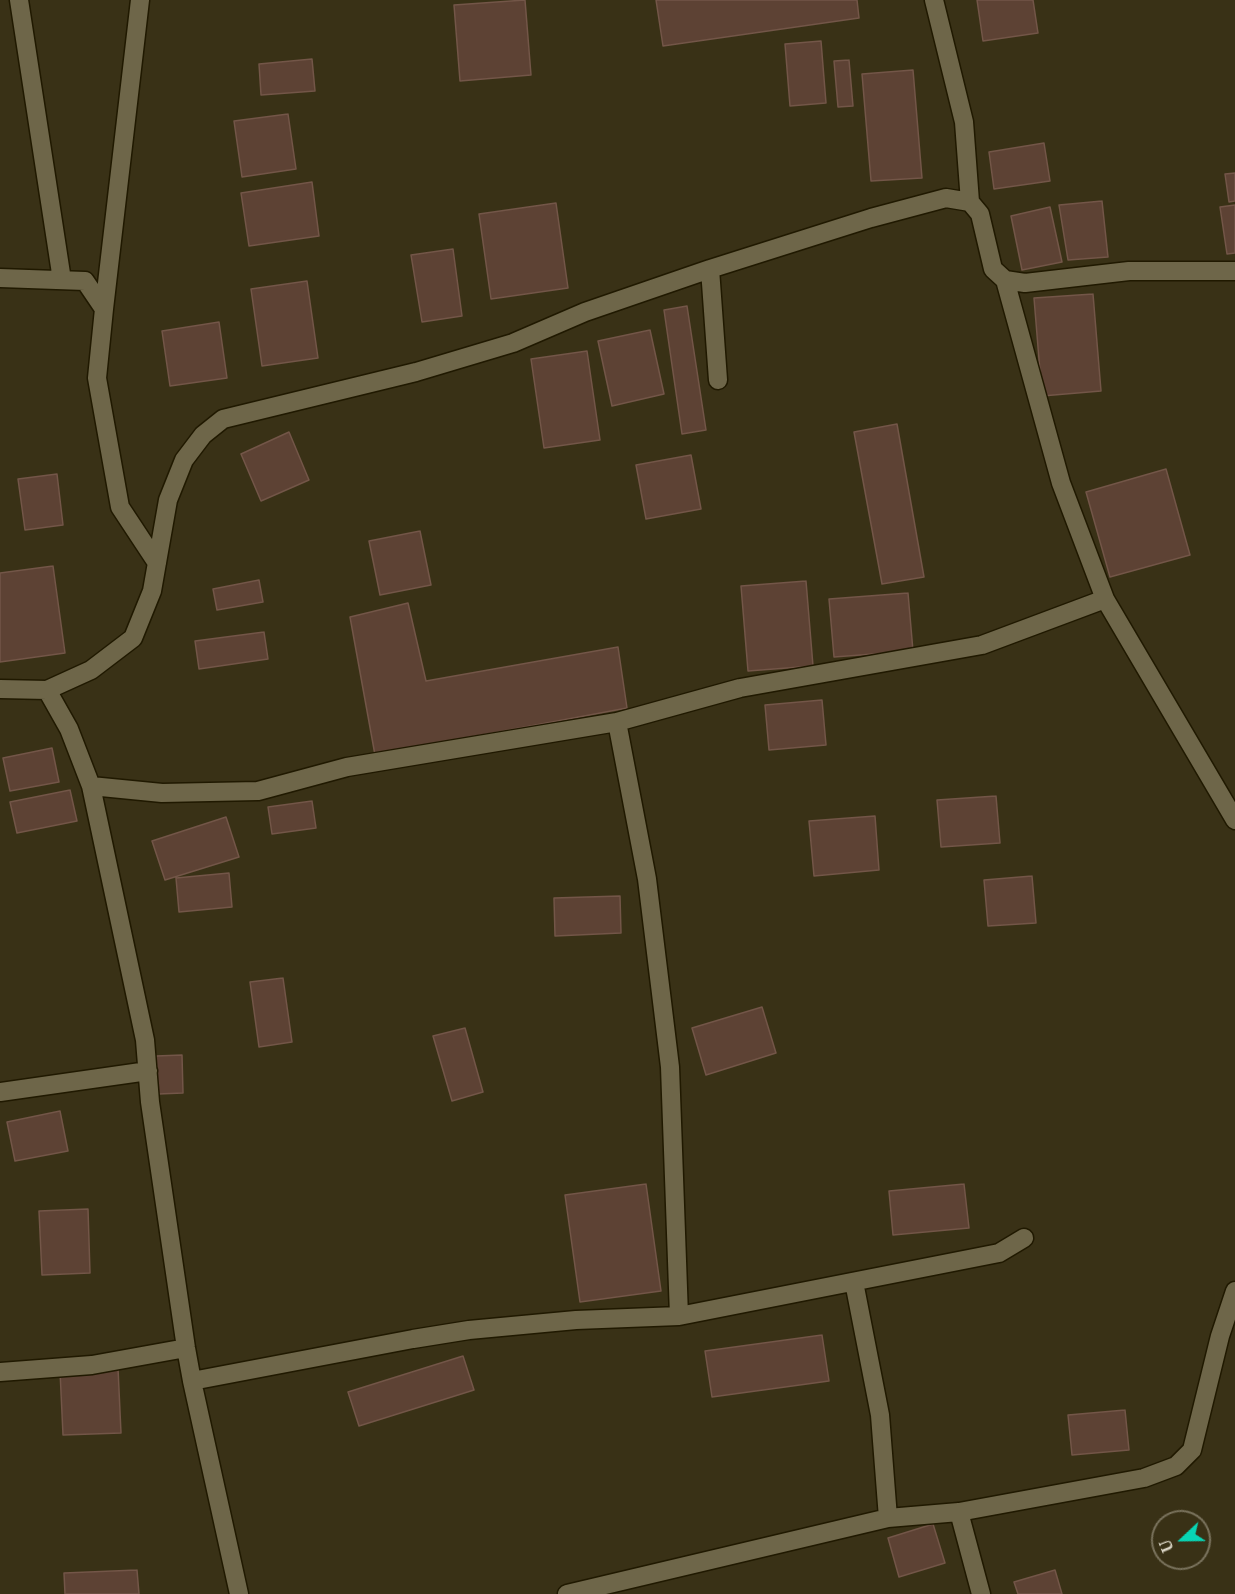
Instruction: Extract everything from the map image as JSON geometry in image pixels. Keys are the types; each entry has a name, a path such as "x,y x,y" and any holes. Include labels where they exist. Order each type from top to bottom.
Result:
{"street":[{"path":"20,0 62,280"},
{"path":"140,0 97,378 120,507 157,562"},
{"path":"934,0 964,122 970,202 980,214 993,269 1005,280 1061,483 1104,599 1235,820"},
{"path":"0,689 47,690 91,670 133,638 152,591 168,500 184,460 203,435 223,419 416,372 513,343 585,312 710,269 871,218 946,198 970,202"},
{"path":"710,269 718,380"},
{"path":"1005,280 1024,283 1130,271 1235,271"},
{"path":"0,278 85,281 104,309"},
{"path":"91,786 162,793 258,791 347,767 617,722 740,688 982,645 1104,599"},
{"path":"47,690 69,729 91,786 145,1040 150,1102 186,1348 239,1594"},
{"path":"617,722 647,879 670,1067 679,1316"},
{"path":"0,1092 148,1071"},
{"path":"192,1381 469,1330 576,1320 679,1316 999,1253 1024,1238"},
{"path":"854,1282 880,1415 888,1518"},
{"path":"567,1594 888,1518 959,1512 1144,1478 1176,1466 1192,1450 1220,1336 1235,1291"},
{"path":"0,1372 92,1365 186,1348"},
{"path":"959,1512 981,1594"}],"building":[{"path":"525,0 531,75 460,81 454,5"},
{"path":"656,0 857,0 859,18 663,46"},
{"path":"977,0 1033,0 1038,33 983,41"},
{"path":"821,41 826,103 790,106 785,44"},
{"path":"312,59 315,91 261,95 259,64"},
{"path":"849,60 853,106 838,107 834,61"},
{"path":"913,70 922,178 871,181 862,74"},
{"path":"288,114 296,169 242,177 234,121"},
{"path":"1044,143 1050,181 994,189 989,152"},
{"path":"1235,173 1235,201 1229,202 1225,174"},
{"path":"312,182 319,236 249,246 241,193"},
{"path":"1102,201 1108,257 1068,260 1059,205"},
{"path":"556,203 568,288 491,299 479,214"},
{"path":"1235,205 1235,253 1227,254 1220,207"},
{"path":"1050,207 1062,262 1022,270 1011,216"},
{"path":"453,249 462,316 422,322 411,255"},
{"path":"307,281 318,358 262,366 251,289"},
{"path":"1093,294 1101,391 1042,396 1034,298"},
{"path":"687,306 706,430 682,434 664,310"},
{"path":"219,322 227,378 170,386 162,331"},
{"path":"650,330 664,394 612,406 598,341"},
{"path":"587,351 600,440 544,448 531,359"},
{"path":"897,424 924,577 882,584 854,432"},
{"path":"289,432 309,480 261,501 241,454"},
{"path":"691,455 701,509 646,519 636,465"},
{"path":"1166,469 1190,555 1110,577 1086,492"},
{"path":"57,474 63,525 25,530 18,479"},
{"path":"420,531 431,585 380,595 369,541"},
{"path":"53,566 65,653 0,662 0,573"},
{"path":"259,580 263,602 217,610 213,589"},
{"path":"806,581 813,666 748,671 741,586"},
{"path":"908,593 913,651 834,657 829,599"},
{"path":"408,603 426,681 618,647 627,708 375,755 350,617"},
{"path":"264,632 268,659 199,669 195,641"},
{"path":"822,700 826,745 769,750 765,705"},
{"path":"52,748 59,782 10,791 3,758"},
{"path":"70,790 77,821 17,833 10,802"},
{"path":"996,796 1000,843 941,847 937,800"},
{"path":"312,801 316,828 272,834 268,807"},
{"path":"875,816 879,870 814,876 809,821"},
{"path":"226,817 239,857 165,880 152,841"},
{"path":"229,873 232,907 179,912 176,878"},
{"path":"1032,876 1036,923 988,926 984,880"},
{"path":"620,896 621,933 555,936 554,898"},
{"path":"283,978 292,1042 259,1047 250,982"},
{"path":"762,1007 776,1053 706,1075 692,1028"},
{"path":"465,1028 483,1092 452,1101 433,1036"},
{"path":"182,1055 183,1093 158,1094 156,1056"},
{"path":"60,1111 68,1151 15,1161 7,1122"},
{"path":"646,1184 661,1291 580,1302 565,1195"},
{"path":"964,1184 969,1228 893,1235 889,1191"},
{"path":"88,1209 90,1273 42,1275 39,1211"},
{"path":"822,1335 829,1381 712,1397 705,1351"},
{"path":"463,1356 474,1390 359,1426 348,1392"},
{"path":"118,1368 121,1433 63,1435 60,1371"},
{"path":"1125,1410 1129,1450 1072,1455 1068,1415"},
{"path":"933,1524 945,1563 899,1577 888,1538"},
{"path":"137,1570 139,1594 65,1594 64,1573"},
{"path":"1055,1570 1062,1594 1018,1594 1014,1582"}]}
